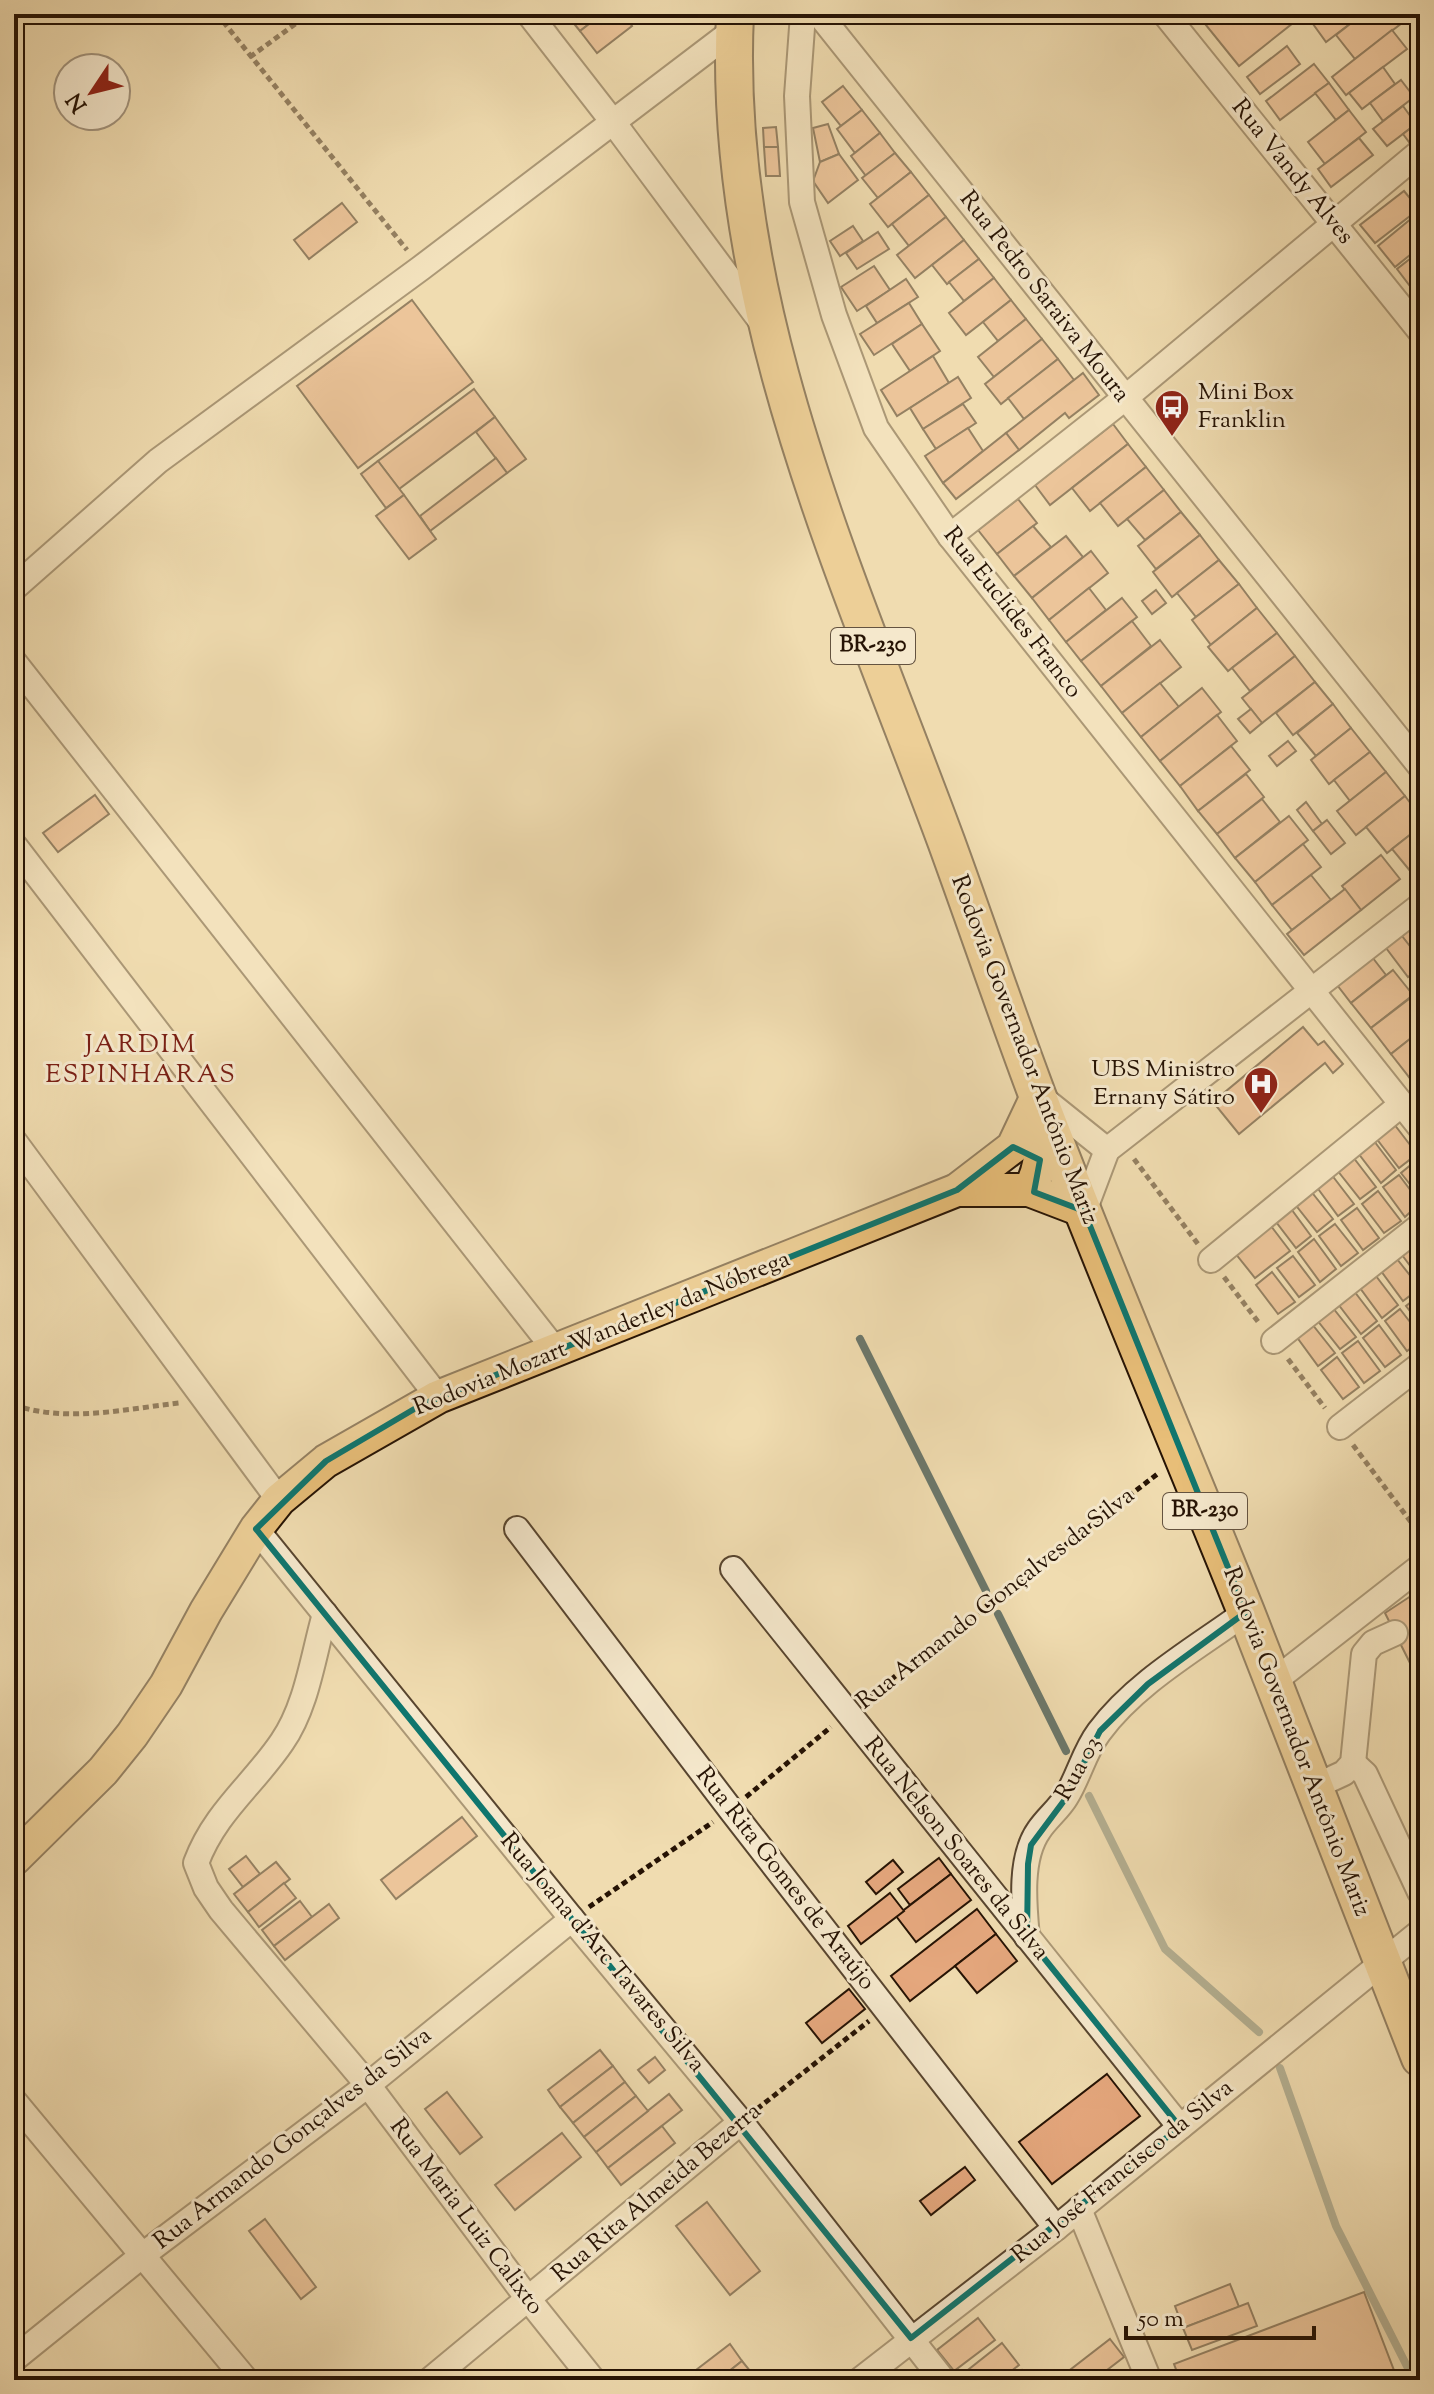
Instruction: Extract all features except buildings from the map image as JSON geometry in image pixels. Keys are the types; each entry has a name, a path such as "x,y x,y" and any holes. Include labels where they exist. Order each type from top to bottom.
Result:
{"highway":[{"name":"Rodovia Governador Antônio Mariz","path":"735,22 736,139 747,230 767,329 791,419 1038,1094 1246,1612 1420,2058"}],"main road":[{"name":"Rodovia Mozart Wanderley da Nóbrega","path":"1029,1190 1037,1177 1027,1154 1038,1094"},
{"name":"Rodovia Mozart Wanderley da Nóbrega","path":"14,1859 103,1771 132,1735 166,1685 256,1529 279,1500 326,1461 438,1397 957,1190 1027,1154"},
{"path":"1027,1154 1052,1168 1084,1211"},
{"name":"Rodovia Mozart Wanderley da Nóbrega","path":"957,1190 1029,1190 1084,1211"}],"street":[{"path":"529,14 767,329"},
{"name":"Rua Euclides Franco","path":"803,14 797,96 802,202 834,315 876,428 950,536 1420,1127"},
{"name":"Rua Pedro Saraiva Moura","path":"819,14 1420,766"},
{"name":"Rua Vandy Alves","path":"1165,14 1420,331"},
{"path":"14,588 158,461 613,122 735,22"},
{"path":"950,536 1125,398 1420,152"},
{"path":"14,662 556,1351"},
{"path":"14,845 438,1397"},
{"path":"1084,1211 1107,1150 1420,906"},
{"path":"1038,1094 1107,1150"},
{"path":"1211,1260 1402,1104"},
{"path":"14,1141 279,1500"},
{"path":"1274,1341 1420,1226"},
{"path":"1340,1427 1420,1365"},
{"name":"Rua Joana d'Arc Tavares Silva","path":"256,1529 741,2122 943,2380"},
{"name":"Rua Rita Gomes de Araújo","path":"517,1529 1056,2228"},
{"path":"1273,1682 1420,1567"},
{"name":"Rua Nelson Soares da Silva","path":"733,1569 1180,2127"},
{"name":"Rua 03","path":"1027,1937 1024,1904 1031,1845 1039,1830 1066,1798 1085,1753 1100,1731 1148,1684 1246,1612"},
{"name":"Rua Maria Luiz Calixto","path":"325,1614 296,1718 281,1743 216,1821 196,1863 206,1888 221,1910 368,2085 593,2380"},
{"path":"1314,1787 1344,1773 1353,1763 1364,1654 1373,1643 1395,1633"},
{"path":"1353,1763 1365,1774 1420,1892"},
{"name":"Rua Armando Gonçalves da Silva","path":"14,2359 144,2254 368,2085 572,1919"},
{"name":"Rua José Francisco da Silva","path":"860,2380 1056,2228 1420,1932"},
{"path":"14,2101 246,2380"},
{"name":"Rua Rita Almeida Bezerra","path":"430,2380 741,2122"},
{"path":"1079,2209 1149,2380"}],"path":[{"path":"217,14 421,268"},
{"path":"250,57 309,14"},
{"path":"14,1405 45,1413 81,1415 207,1399"},
{"name":"Rua Armando Gonçalves da Silva","path":"848,1714 1182,1456"},
{"name":"Rua Rita Almeida Bezerra","path":"741,2122 886,2008"}],"highlighted area":[{"path":"1013,1147 1040,1160 1034,1192 1084,1211 1246,1612 1148,1684 1100,1731 1066,1798 1031,1845 1028,1864 1027,1937 1180,2127 911,2338 256,1529 326,1461 421,1405 957,1190"}],"waterway":[{"path":"860,1339 986,1591"},
{"path":"998,1614 1066,1751"},
{"path":"1089,1796 1165,1949 1259,2032"},
{"path":"1280,2068 1336,2226 1414,2380"}],"place":[{"name":"Mini Box Franklin","path":"1172,438"},
{"name":"UBS Ministro Ernany Sátiro","path":"1261,1115"}],"district":[{"name":"JARDIM ESPINHARAS","path":"141,1060"}]}
